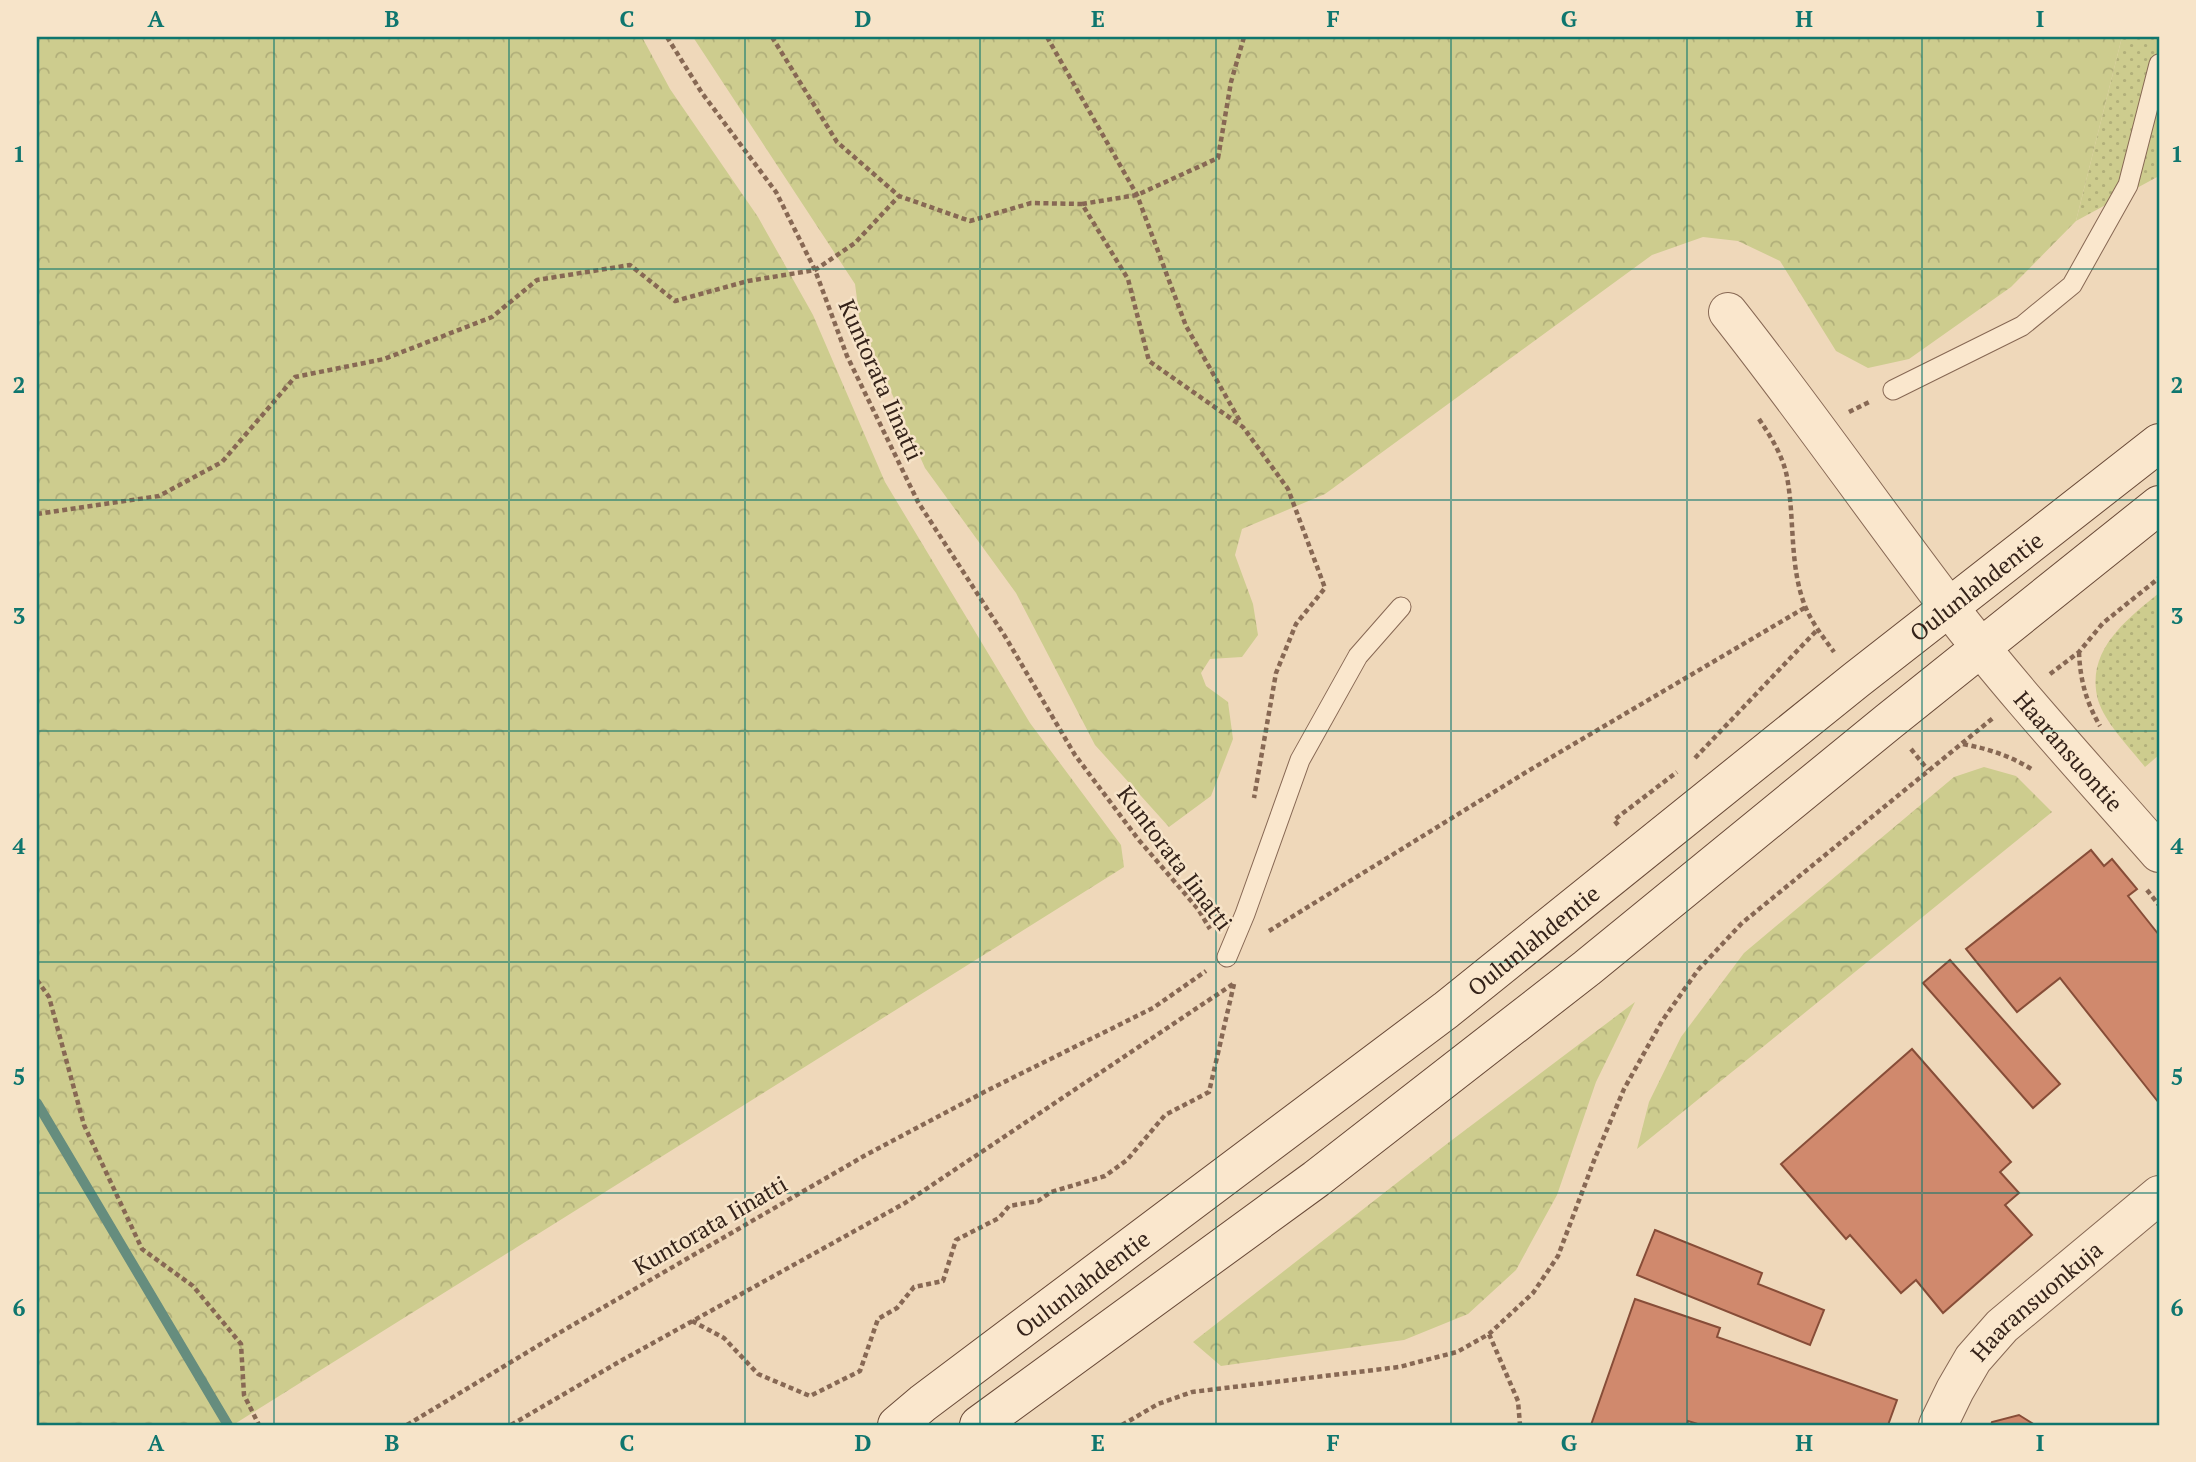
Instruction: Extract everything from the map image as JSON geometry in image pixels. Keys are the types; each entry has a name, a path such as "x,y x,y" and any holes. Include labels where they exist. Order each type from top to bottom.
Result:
{"main road":[{"name":"Haaransuontie","path":"1728,312 1949,607 2159,853"},
{"name":"Oulunlahdentie","path":"897,1425 1120,1253 1446,1010 1949,607 2159,443"},
{"path":"979,1425 1370,1137 1587,968 2159,505"},
{"name":"Haaransuonkuja","path":"1938,1425 1973,1359 2002,1326 2159,1195"}],"lane":[{"path":"1893,390 2022,326 2072,285 2128,185 2159,64"},
{"path":"1227,957 1300,760 1358,656 1401,607"}],"path":[{"name":"Kuntorata Iinatti","path":"407,1425 559,1333 864,1156 988,1090 1153,1008 1227,957 1198,909 1138,839 1075,755 1006,638 918,502 847,356 815,270 776,192 702,93 667,37"},
{"path":"772,37 837,142 899,196 970,221 1031,203 1082,204 1137,195 1218,158 1231,82 1244,37"},
{"path":"1047,37 1137,195 1186,326 1243,427 1288,489 1325,588 1296,624 1276,673 1252,807"},
{"path":"37,514 159,496 222,462 295,377 384,359 492,317 537,280 631,264 675,302 748,281 815,270 855,243 899,196"},
{"path":"1082,204 1128,279 1149,361 1243,427"},
{"path":"1817,429 1893,390"},
{"path":"1693,760 1818,630 1805,607 1796,577 1787,475 1776,445 1757,416"},
{"path":"1122,1425 1158,1404 1192,1392 1399,1367 1457,1352 1489,1334 1533,1293 1558,1256 1624,1089 1662,1021 1698,970 1742,923 2022,695 2079,652 2102,623 2159,578"},
{"path":"692,1321 724,1338 758,1374 810,1396 860,1371 878,1319 897,1308 914,1287 943,1281 956,1240 999,1218 1009,1206 1038,1201 1051,1192 1105,1176 1128,1160 1165,1115 1209,1092 1234,984 1227,957 1528,771 1805,607"},
{"path":"2079,652 2080,678 2089,708 2104,731"},
{"path":"1641,852 1614,820 1683,767"},
{"path":"37,980 49,997 84,1125 142,1249 194,1286 241,1344 244,1395 259,1425"},
{"path":"511,1425 905,1203 1234,984"},
{"path":"1489,1334 1518,1401 1520,1425"}],"green space":[{"path":"37,37 642,37 670,89 758,217 813,315 885,482 1030,723 1121,845 1124,867 233,1425 37,1425"},
{"path":"693,37 2122,37 2076,221 2011,287 1909,359 1868,368 1836,351 1780,261 1738,241 1703,237 1652,255 1325,494 1242,529 1235,555 1253,604 1258,635 1242,657 1210,659 1201,673 1206,686 1228,702 1233,739 1211,796 1169,827 1095,745 1016,593 925,468 860,322 855,284"},
{"path":"2122,37 2159,37 2159,176 2076,221"},
{"path":"2159,593 2159,755 2145,767 2118,735 2101,709 2096,682 2097,666 2111,638"},
{"path":"1984,767 2016,776 2052,812 1637,1149 1649,1102 1681,1037 1744,953 1954,777"},
{"path":"1635,1002 1596,1082 1557,1195 1516,1270 1468,1314 1404,1340 1221,1366 1193,1342 1448,1143"}],"building":[{"path":"2091,850 2104,866 2112,859 2137,889 2128,896 2159,935 2159,1103 2060,978 2017,1012 1966,949"},
{"path":"1950,960 2060,1084 2033,1108 1923,983"},
{"path":"1912,1049 2011,1162 2000,1172 2019,1193 2005,1205 2032,1235 1943,1313 1916,1280 1901,1293 1850,1235 1846,1239 1781,1164"},
{"path":"1655,1230 1762,1273 1758,1284 1824,1310 1810,1345 1637,1275"},
{"path":"1635,1299 1720,1328 1717,1337 1897,1400 1888,1425 1701,1425 1688,1421 1687,1425 1591,1425"},
{"path":"2019,1415 2035,1425 1991,1425 1992,1422"}],"waterway":[{"path":"37,1103 228,1425"}]}
